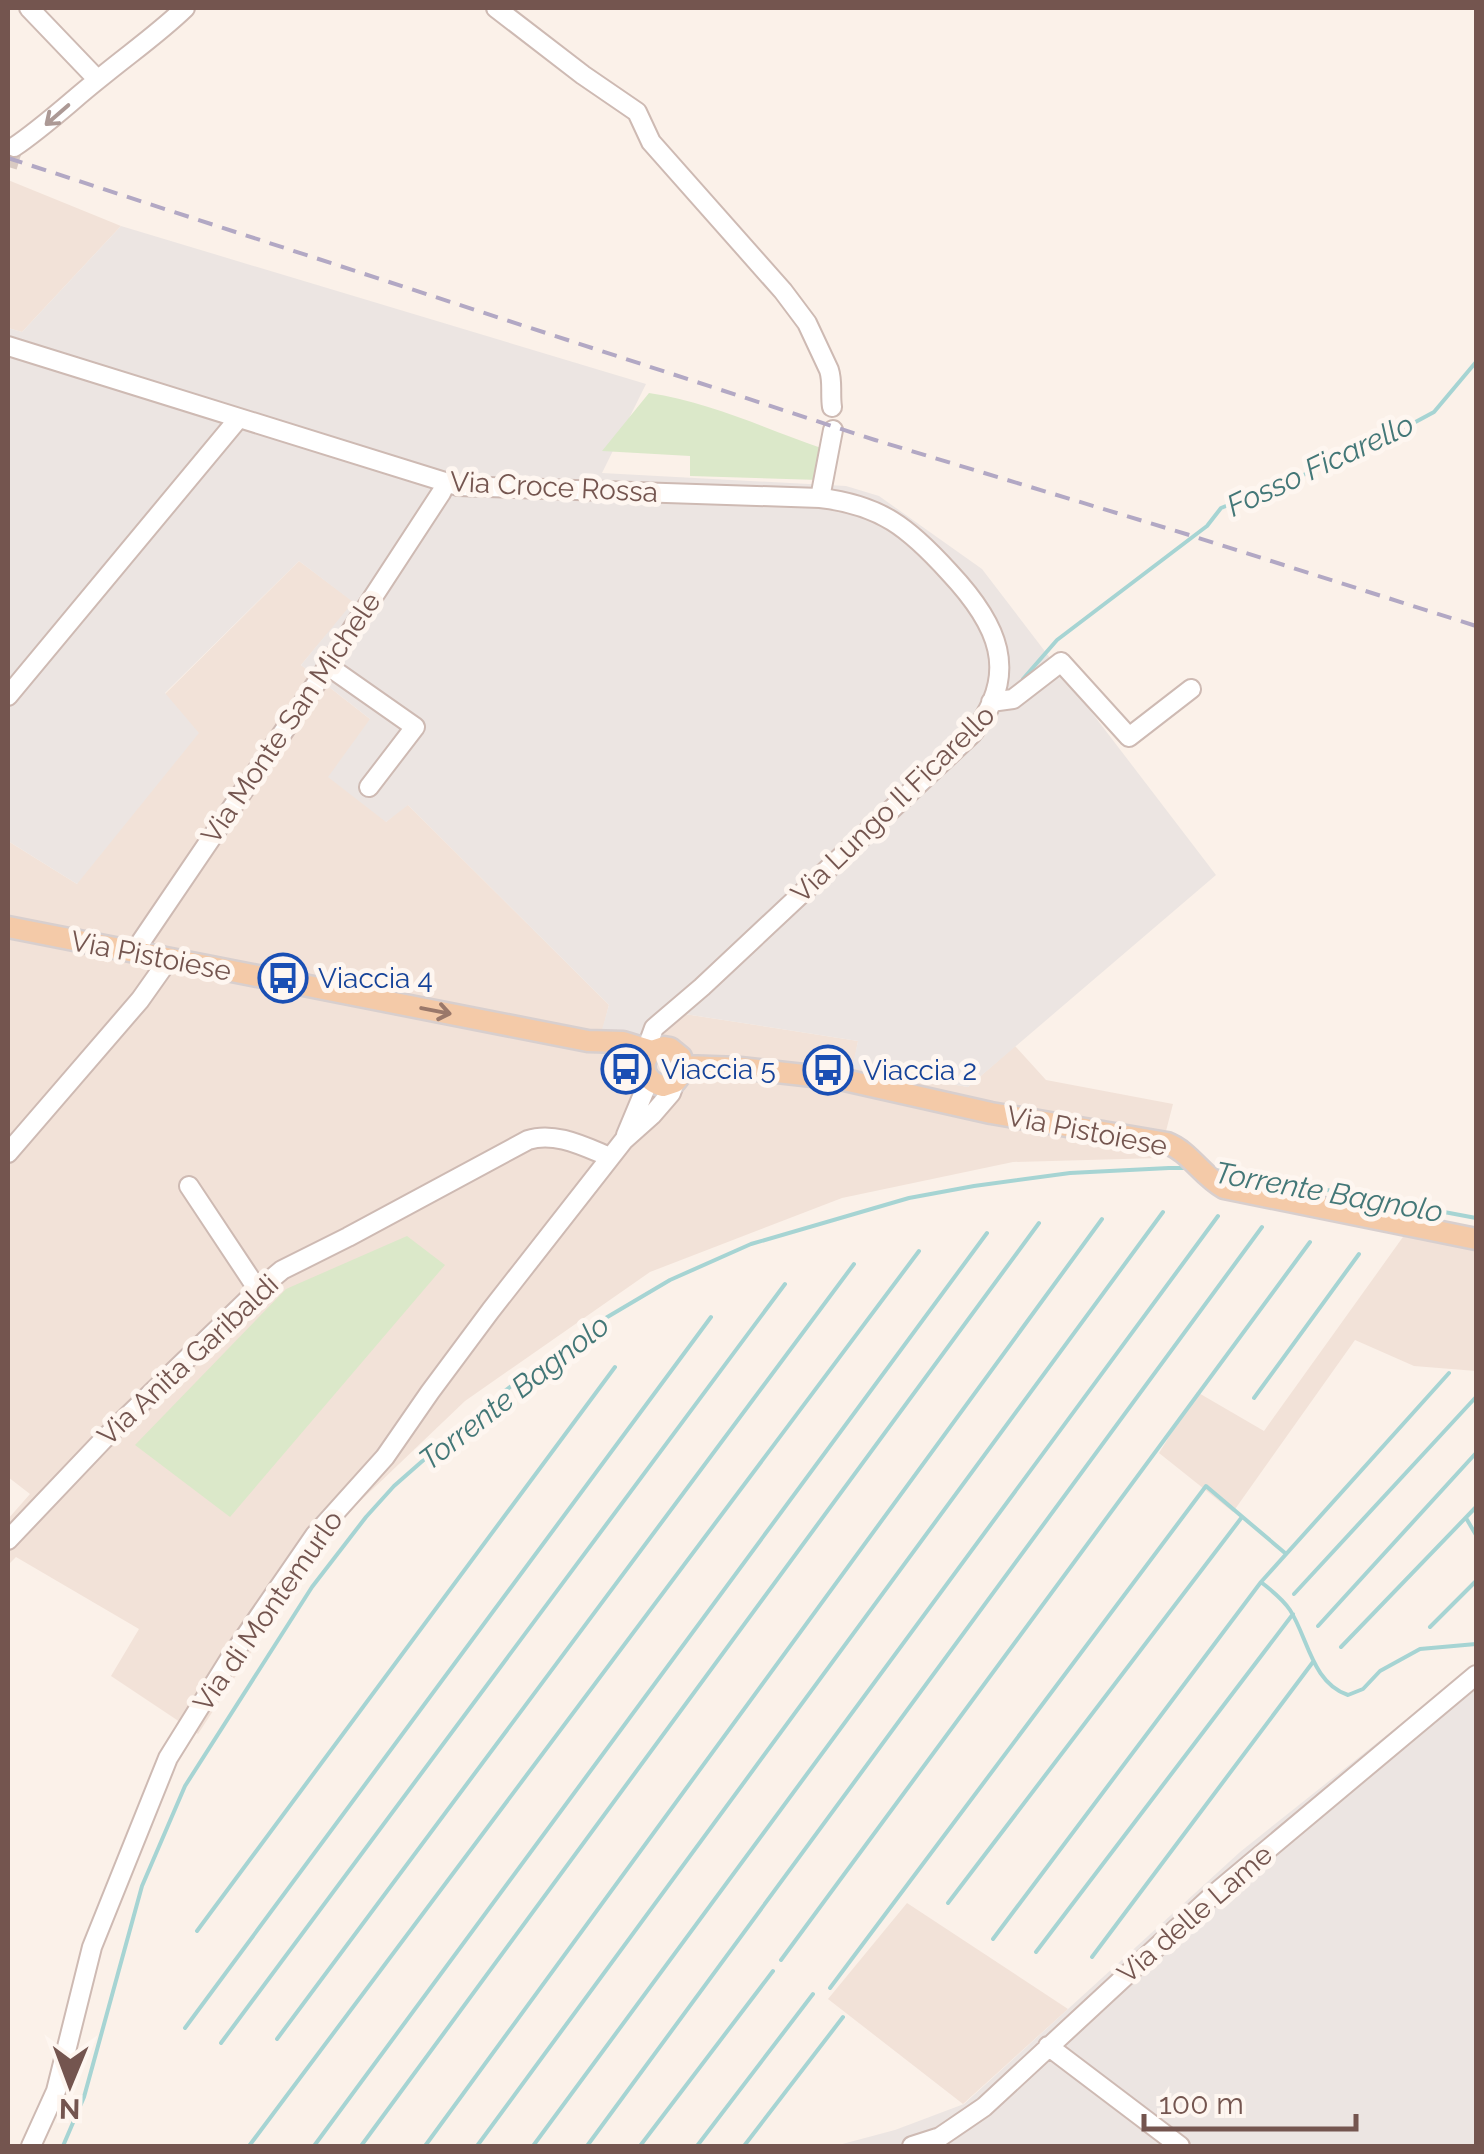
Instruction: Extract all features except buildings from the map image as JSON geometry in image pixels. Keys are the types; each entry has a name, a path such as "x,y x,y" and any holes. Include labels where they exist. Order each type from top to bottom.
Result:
{"main road":[{"name":"Via Pistoiese","path":"8,927 588,1041 622,1042 654,1061 663,1086 679,1074 726,1066 840,1079 991,1113 1167,1143 1181,1150 1218,1185 1231,1190 1476,1238"},
{"path":"654,1061 680,1058 679,1074"}],"street":[{"path":"28,8 98,79"},
{"path":"14,147 161,32 185,8"},
{"path":"496,8 636,112 651,142 783,291 806,323 829,370 832,407"},
{"name":"Via Croce Rossa","path":"8,346 446,483 516,490 820,498 874,510 918,539 986,616 996,637 1000,662 991,702"},
{"path":"8,696 239,418"},
{"path":"820,498 833,430"},
{"name":"Via Monte San Michele","path":"134,952 328,666 446,483"},
{"name":"Via Lungo Il Ficarello","path":"654,1061 650,1033 972,734 991,702 1013,700 1061,662 1129,737 1191,688"},
{"path":"328,666 415,727 369,787"},
{"path":"8,1153 140,1000 168,960"},
{"name":"Via di Montemurlo","path":"624,1140 654,1061"},
{"name":"Via di Montemurlo","path":"32,2146 56,2091 92,1947 168,1758 315,1534 385,1457 491,1310 610,1157 671,1094 679,1074"},
{"name":"Via Anita Garibaldi","path":"8,1540 104,1438 282,1270 528,1140 563,1139 610,1157"},
{"path":"188,1186 258,1290"},
{"name":"Via delle Lame","path":"912,2146 940,2137 966,2121 1212,1896 1476,1675"},
{"path":"1048,2046 1180,2146"}],"shaded area":[{"path":"8,180 121,226 22,332 8,328"},
{"path":"121,226 646,384 602,473 846,486 879,496 982,569 1216,875 968,1087 852,1068 858,1041 659,1010 640,1037 601,1033 609,1005 408,805 386,822 328,777 370,719 301,665 353,602 299,561 165,693 199,733 77,884 8,841 8,328 22,332"},
{"path":"299,561 354,602 301,665 370,719 386,822 407,804 609,1005 602,1032 640,1037 659,1010 858,1041 853,1067 968,1087 1015,1046 1046,1080 1173,1104 1159,1158 1013,1162 842,1198 650,1272 465,1401 333,1527 198,1734 111,1676 139,1629 16,1557 8,1565 8,1519 30,1494 8,1477 8,841 77,884 165,694"},
{"path":"1418,1216 1476,1227 1476,1371 1414,1366 1355,1340 1233,1512 1159,1453 1197,1392 1264,1431"},
{"path":"1476,1664 1476,2146 835,2146 895,2130 964,2104 1240,1852"},
{"path":"907,1903 1068,2009 963,2104 828,1999"}],"green space":[{"path":"649,393 716,409 824,449 819,480 690,476 690,456 602,451"},
{"path":"407,1236 445,1265 230,1517 135,1445 286,1289"}],"waterway":[{"name":"Fosso Ficarello","path":"1023,679 1057,640 1207,526 1221,508 1358,453 1434,412 1476,362"},
{"name":"Torrente Bagnolo","path":"63,2146 84,2097 142,1886 185,1786 312,1587 366,1517 394,1486 485,1406 582,1332 670,1280 751,1244 909,1198 974,1186 1070,1173 1191,1168"},
{"name":"Torrente Bagnolo","path":"1215,1169 1476,1218"},
{"path":"477,2146 1163,1212"},
{"path":"533,2146 1218,1216"},
{"path":"425,2146 1102,1219"},
{"path":"361,2146 1039,1223"},
{"path":"587,2146 1262,1227"},
{"path":"314,2146 987,1233"},
{"path":"781,1960 1310,1242"},
{"path":"249,2146 919,1251"},
{"path":"1254,1398 1359,1254"},
{"path":"277,2039 854,1264"},
{"path":"221,2043 785,1284"},
{"path":"185,2028 711,1317"},
{"path":"197,1931 615,1367"},
{"path":"993,1939 1261,1582 1449,1373"},
{"path":"1294,1594 1476,1397"},
{"path":"1318,1626 1476,1453"},
{"path":"830,1988 1206,1486 1285,1553"},
{"path":"1341,1647 1476,1507"},
{"path":"948,1903 1242,1517"},
{"path":"1466,1518 1476,1535"},
{"path":"1430,1627 1476,1581"},
{"path":"1261,1582 1290,1610 1326,1681 1348,1695 1363,1689 1380,1671 1420,1649 1476,1644"},
{"path":"1036,1952 1293,1614"},
{"path":"1092,1957 1313,1662"},
{"path":"640,2146 773,1971"},
{"path":"697,2146 813,1994"},
{"path":"744,2146 843,2017"}],"tunnel":[{"path":"8,167 14,147"}],"railway":[{"path":"8,158 875,440 1476,626"}],"place":[{"name":"Viaccia 4","path":"283,978"},
{"name":"Viaccia 5","path":"626,1069"},
{"name":"Viaccia 2","path":"828,1070"}]}
